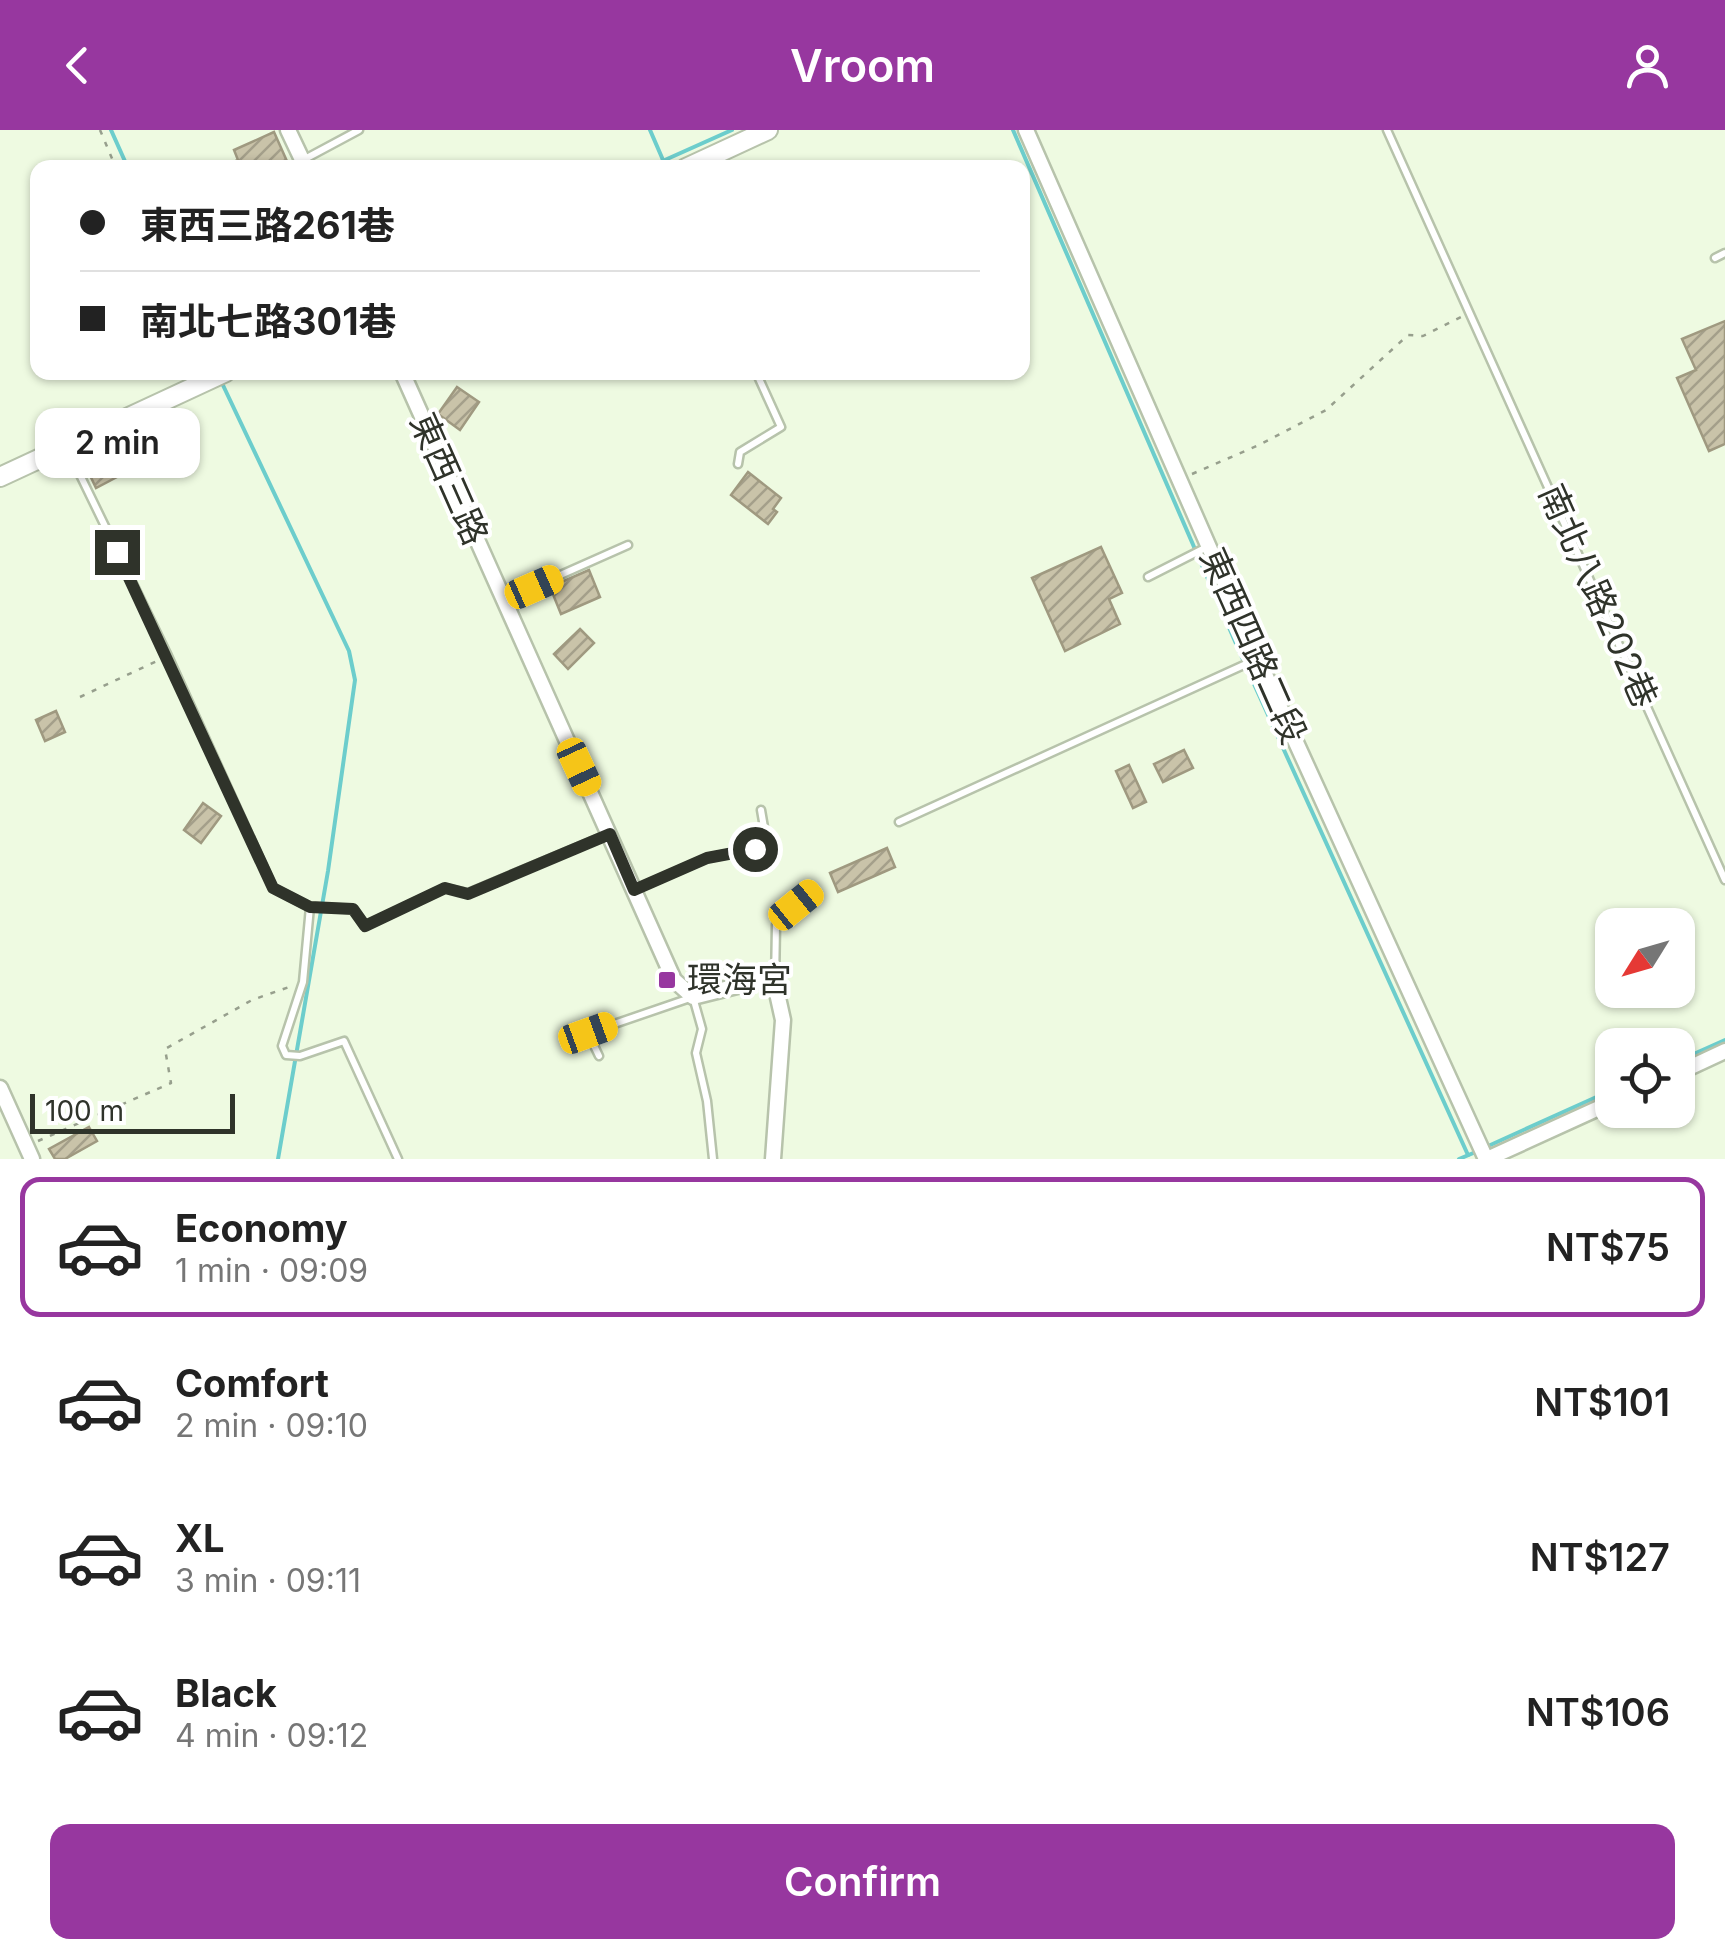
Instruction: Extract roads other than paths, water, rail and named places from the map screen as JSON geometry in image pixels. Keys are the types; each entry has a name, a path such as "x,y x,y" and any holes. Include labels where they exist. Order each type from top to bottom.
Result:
{"street":[{"path":"288,130 302,160"},
{"path":"703,160 768,130"},
{"name":"東西四路二段","path":"1026,130 1258,659 1486,1159"},
{"path":"0,477 209,380"},
{"name":"東西三路","path":"405,380 674,980 693,997"},
{"path":"693,997 761,980 775,984 783,1020 773,1159"},
{"path":"1695,1065 1725,1051"},
{"path":"0,1088 29,1155"},
{"path":"1486,1159 1595,1110"}],"lane":[{"path":"310,160 359,130"},
{"name":"南北八路202巷","path":"1387,130 1725,880"},
{"path":"1715,258 1725,253"},
{"path":"738,464 740,452 781,426 760,380"},
{"path":"66,448 168,656 273,888 310,907 353,909 365,926 445,888 468,894 610,834"},
{"path":"502,601 628,544"},
{"path":"1148,577 1208,547"},
{"path":"899,822 1258,659"},
{"path":"634,890 707,858 755,849 766,839 761,810"},
{"path":"775,984 776,925 779,918 813,891"},
{"path":"310,907 302,982 282,1046 286,1055 300,1056 344,1041 398,1159"},
{"path":"599,1056 588,1033 693,997 702,1029 696,1053 713,1159"}],"waterway":[{"path":"111,130 124,160"},
{"path":"650,130 663,160"},
{"path":"665,160 732,130"},
{"path":"1013,130 1026,160"},
{"path":"1030,169 1244,662 1468,1155"},
{"path":"221,381 349,651 355,680 328,871 278,1159"},
{"path":"1695,1053 1725,1040"},
{"path":"1486,1147 1595,1098"},
{"path":"1459,1159 1478,1151"}],"place":[{"name":"環海宮","path":"667,980"}]}
